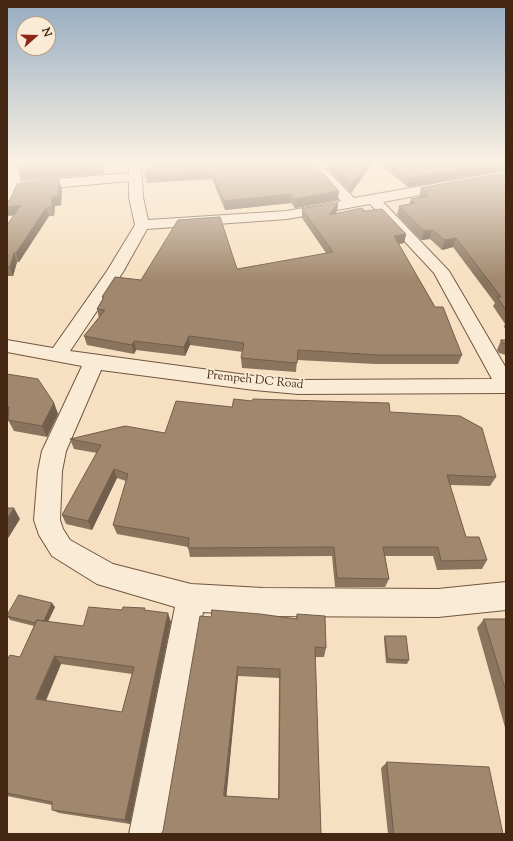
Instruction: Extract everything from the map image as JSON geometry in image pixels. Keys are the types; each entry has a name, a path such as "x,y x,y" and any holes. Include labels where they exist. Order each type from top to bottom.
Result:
{"street":[{"path":"57,356 115,272 142,225 137,202"},
{"path":"142,225 288,215 355,202"},
{"path":"376,202 441,271 506,386"},
{"name":"Prempeh DC Road","path":"7,346 94,362 254,383 298,387 506,386"},
{"path":"94,362 54,451 50,471 46,520 52,535 61,548 107,575 191,598 263,602 438,603 506,596"},
{"path":"147,834 191,598"}],"building":[{"path":"7,202 52,202 52,207 46,208 16,253 14,253 10,267 7,267 7,225 21,205 7,207"},
{"path":"506,202 506,310 497,297 501,297 456,238 445,240 432,230 424,231 399,206 415,203"},
{"path":"338,203 329,215 362,208 365,211 382,209 406,234 394,236 435,307 443,307 462,355 377,355 298,350 297,363 241,358 244,343 189,336 184,347 134,341 132,345 84,336 105,310 97,309 104,297 102,297 115,277 141,280 178,220 220,217 237,269 333,252 302,209"},
{"path":"501,340 506,340 506,344 503,343"},
{"path":"7,374 38,379 54,403 42,426 8,420 9,407 7,406"},
{"path":"234,399 252,401 253,399 389,403 390,412 460,416 482,428 496,477 447,475 466,537 479,537 487,560 441,561 438,547 383,547 389,579 337,578 334,547 188,548 189,538 113,525 128,474 114,469 88,521 62,515 101,445 70,439 125,426 165,433 176,401 232,407"},
{"path":"7,508 14,508 7,519"},
{"path":"19,595 52,603 44,621 37,620 35,623 7,616"},
{"path":"89,607 122,610 123,607 145,608 144,610 168,613 125,820 52,810 52,802 7,793 7,660 10,655 20,657 37,620 83,626","holes":["55,656 134,667 122,712 36,699"]},
{"path":"212,610 297,619 297,614 325,616 326,648 315,647 321,834 161,834 163,831 200,616 211,617","holes":["238,667 280,669 279,799 224,796"]},
{"path":"484,619 506,619 506,691"},
{"path":"385,636 406,636 409,660 388,659"},
{"path":"387,762 489,767 503,834 394,834"}]}
